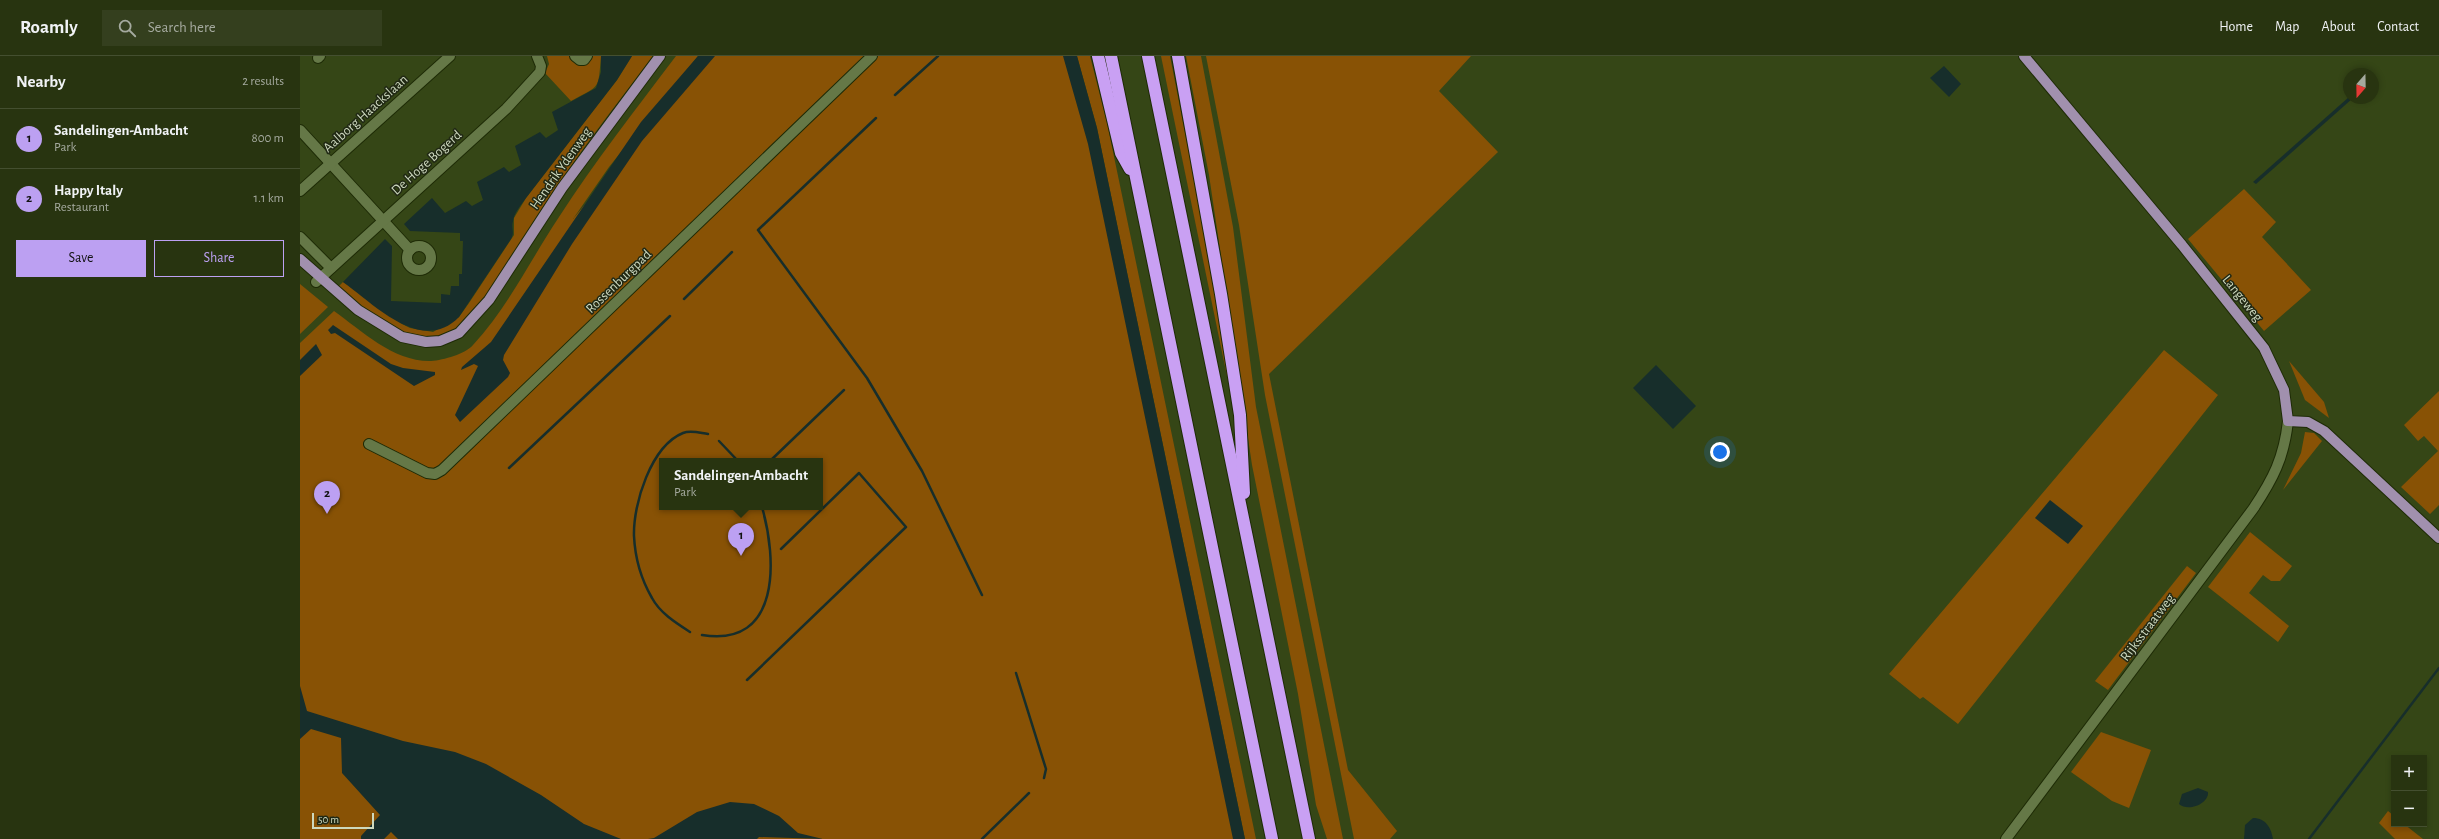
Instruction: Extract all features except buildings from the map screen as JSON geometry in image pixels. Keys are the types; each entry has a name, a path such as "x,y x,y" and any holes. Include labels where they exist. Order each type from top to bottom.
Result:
{"highway":[{"path":"1098,56 1121,153 1137,183"},
{"path":"1111,56 1272,839"},
{"path":"1148,56 1309,839"},
{"path":"1178,56 1240,415 1247,534"}],"main road":[{"name":"Hendrik Ydenweg","path":"318,280 386,335 404,344 425,349 445,346 466,334 487,308 489,300 562,188 660,56"},
{"name":"Langeweg","path":"2024,56 2182,245 2264,348 2284,390 2288,421"},
{"path":"300,260 318,280"},
{"path":"300,268 318,280"},
{"path":"2288,421 2308,422 2321,428 2439,538"}],"street":[{"name":"Aalborg Haackslaan","path":"300,191 450,56"},
{"name":"De Hoge Bogerd","path":"318,280 506,109 540,72 542,66 537,56"},
{"path":"575,56 580,60 584,60 586,56"},
{"name":"Rossenburgpad","path":"369,444 427,473 435,474 442,470 872,56"},
{"path":"300,130 410,250"},
{"path":"300,237 331,268"},
{"name":"Rijksstraatweg","path":"2006,839 2253,509 2279,465 2286,443 2288,421"}],"shaded area":[{"path":"547,56 570,56 572,61 579,65 589,56 601,56 598,81 596,85 593,89 571,101 545,73 549,64"},
{"path":"632,56 653,56 569,168 501,275 473,315 455,331 443,337 428,338 399,332 385,325 336,289 343,282 402,324 410,328 433,332 459,317 514,235 514,218 526,198 617,80"},
{"path":"676,56 698,56 609,167 573,219 708,56 1068,56 1088,136 1242,839 300,839 300,343 334,311 379,344 391,351 417,360 431,361 448,358 465,351 473,345 497,315 601,155"},
{"path":"1077,56 1090,56 1107,123 1256,839 1245,839 1097,128"},
{"path":"1161,56 1170,56 1221,317 1229,386"},
{"path":"1186,56 1201,56 1233,227 1256,407 1343,839 1327,839 1316,805 1298,694 1252,465 1209,175"},
{"path":"1206,56 1471,56 1439,91 1498,152 1269,374 1348,770 1397,831 1390,839 1354,839 1265,395 1239,225"},
{"path":"2244,189 2276,222 2262,237 2311,290 2264,331 2188,239"},
{"path":"300,284 328,307 300,334"},
{"path":"2164,350 2218,395 1958,724 1923,697 1920,699 1889,674"},
{"path":"2289,361 2324,402 2329,418 2305,400"},
{"path":"2439,391 2439,505 2430,514 2401,487 2438,451 2424,436 2418,441 2404,425"},
{"path":"2305,432 2314,433 2322,441 2283,490 2301,453"},
{"path":"2250,532 2292,566 2280,581 2271,581 2263,575 2249,593 2289,626 2278,642 2208,587"},
{"path":"2187,566 2196,573 2108,690 2095,681"},
{"path":"2101,732 2151,750 2129,808 2112,801 2071,772"},
{"path":"2388,811 2391,814 2391,827 2408,827 2423,839 2395,839 2379,823"}],"water":[{"path":"601,56 632,56 617,80 518,209 514,218 513,234 511,239 459,317 445,327 430,331 414,329 384,313 343,282 385,239 392,246 391,301 441,303 441,294 450,295 451,286 459,286 459,274 462,274 463,241 460,241 460,233 410,231 404,224 432,198 445,213 466,201 472,206 483,200 477,182 504,167 509,172 521,165 515,146 540,132 546,138 558,130 552,112 596,88 601,72"},
{"path":"698,56 715,56 642,141 572,244 504,355 503,360 510,373 508,377 460,422 455,415 478,366 474,364 461,370 462,367 491,342 641,122"},
{"path":"1063,56 1077,56 1097,128 1245,839 1233,839 1088,144"},
{"path":"1944,66 1961,84 1949,97 1930,78"},
{"path":"2343,102 2343,104 2346,104 2256,184 2253,182"},
{"path":"333,325 391,364 403,368 435,372 435,375 414,386 335,333 331,334 328,330"},
{"path":"316,344 322,355 300,376 300,360"},
{"path":"1656,365 1696,406 1673,429 1633,388"},
{"path":"2050,500 2083,526 2068,544 2035,518"},
{"path":"300,686 307,711 403,741 455,752 486,764 541,795 584,824 621,839 398,839 391,832 384,839 361,839 361,836 380,815 342,773 341,738 311,729 300,739"},
{"path":"2198,788 2208,792 2202,803 2192,807 2179,804 2182,794"},
{"path":"730,802 754,804 779,816 798,833 823,839 759,837 757,839 648,839 654,838 697,812"},
{"path":"2253,818 2258,818 2267,824 2273,839 2244,839 2245,825"}],"waterway":[{"path":"895,95 938,56"},
{"path":"876,118 758,230 867,378 922,471 982,595"},
{"path":"684,299 732,252"},
{"path":"509,468 670,316"},
{"path":"773,458 844,390"},
{"path":"690,632 664,613 655,603 648,591 637,560 634,536 635,523 637,508 646,477 662,450 672,440 683,433 692,432 708,434"},
{"path":"719,441 735,458"},
{"path":"747,680 906,527 859,473 823,508"},
{"path":"702,635 728,635 747,628 760,614 767,595 770,574 770,551 763,510"},
{"path":"781,549 821,510"},
{"path":"2309,839 2439,668"},
{"path":"1016,673 1046,769 1044,778"},
{"path":"982,839 1029,793"}],"place":[{"name":"Happy Italy","path":"327,514"},
{"name":"Sandelingen-Ambacht","path":"741,556"}]}
